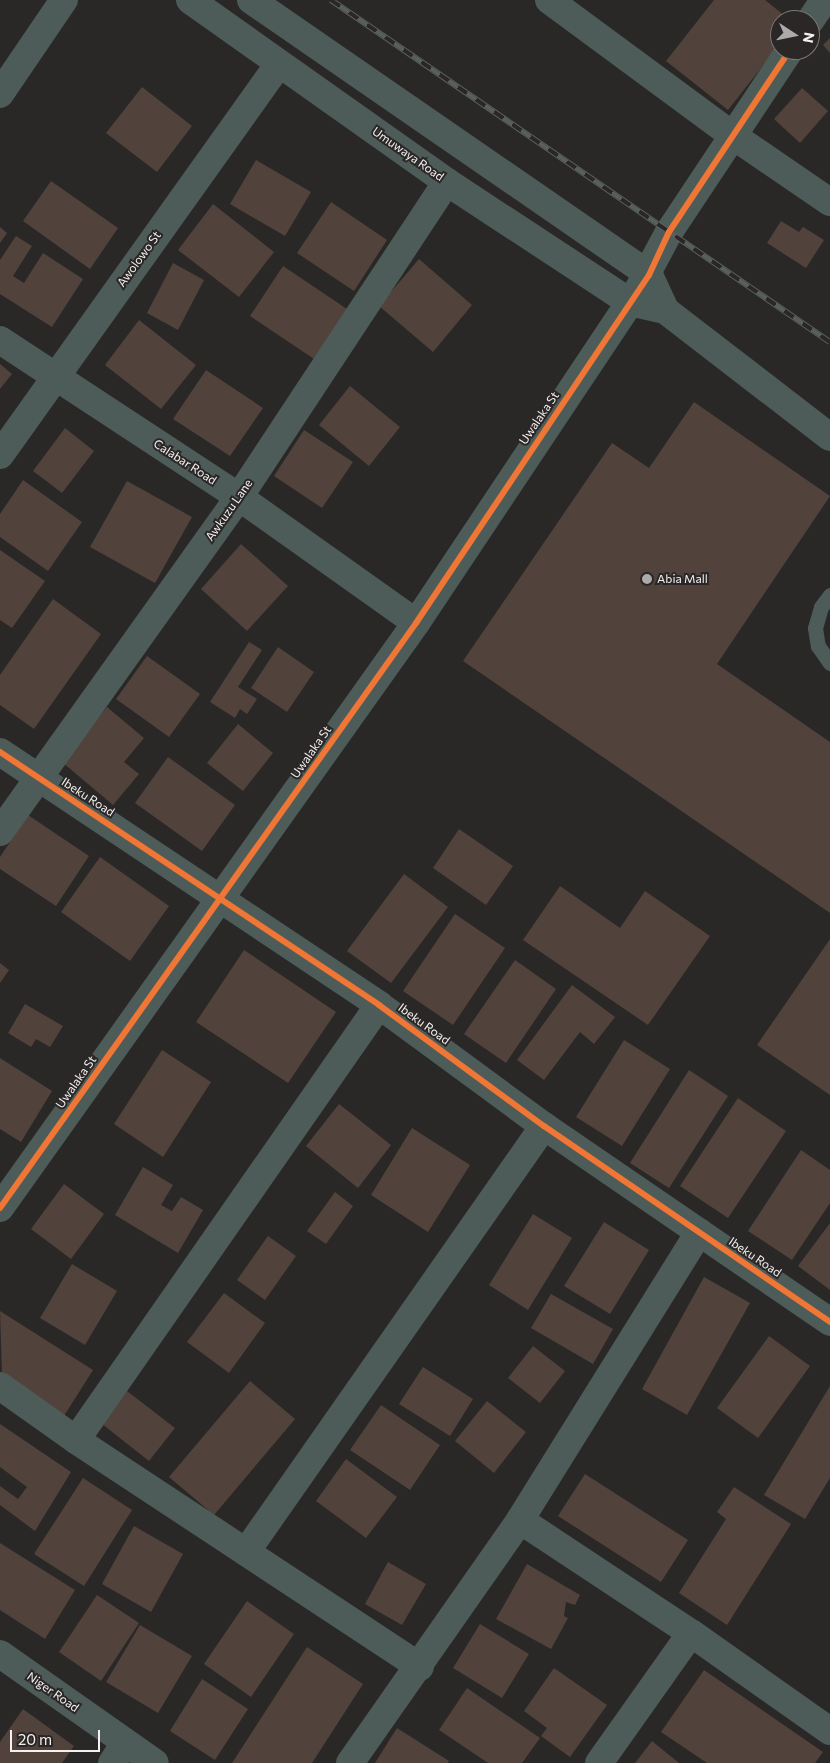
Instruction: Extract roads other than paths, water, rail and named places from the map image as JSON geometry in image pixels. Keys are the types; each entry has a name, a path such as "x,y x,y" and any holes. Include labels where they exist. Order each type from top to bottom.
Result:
{"street":[{"path":"0,94 64,0"},
{"name":"Umuwaya Road","path":"190,0 448,182 630,302"},
{"path":"251,0 649,275 665,310"},
{"path":"559,3 732,135 830,202"},
{"name":"Uwalaka St","path":"0,1208 416,622 649,275 669,232 783,60"},
{"name":"Awolowo St","path":"0,455 279,64"},
{"name":"Awkuzu Lane","path":"0,832 37,777 239,497 448,182"},
{"path":"630,302 665,310 830,437"},
{"name":"Calabar Road","path":"0,340 239,497 416,622"},
{"name":"Ibeku Road","path":"0,752 221,898 379,1006 544,1126 830,1322"},
{"path":"76,1440 379,1006"},
{"path":"246,1552 544,1126"},
{"path":"350,1763 420,1666 520,1520 699,1232"},
{"path":"0,1386 76,1440 420,1666"},
{"path":"520,1520 692,1633 830,1732"},
{"path":"599,1763 692,1633"},
{"name":"Niger Road","path":"0,1654 119,1753 155,1763"}],"lane":[{"path":"830,595 821,607 815,628 818,646 830,663"}],"railway":[{"path":"331,0 830,342"}],"place":[{"name":"Abia Mall","path":"647,579"}]}
